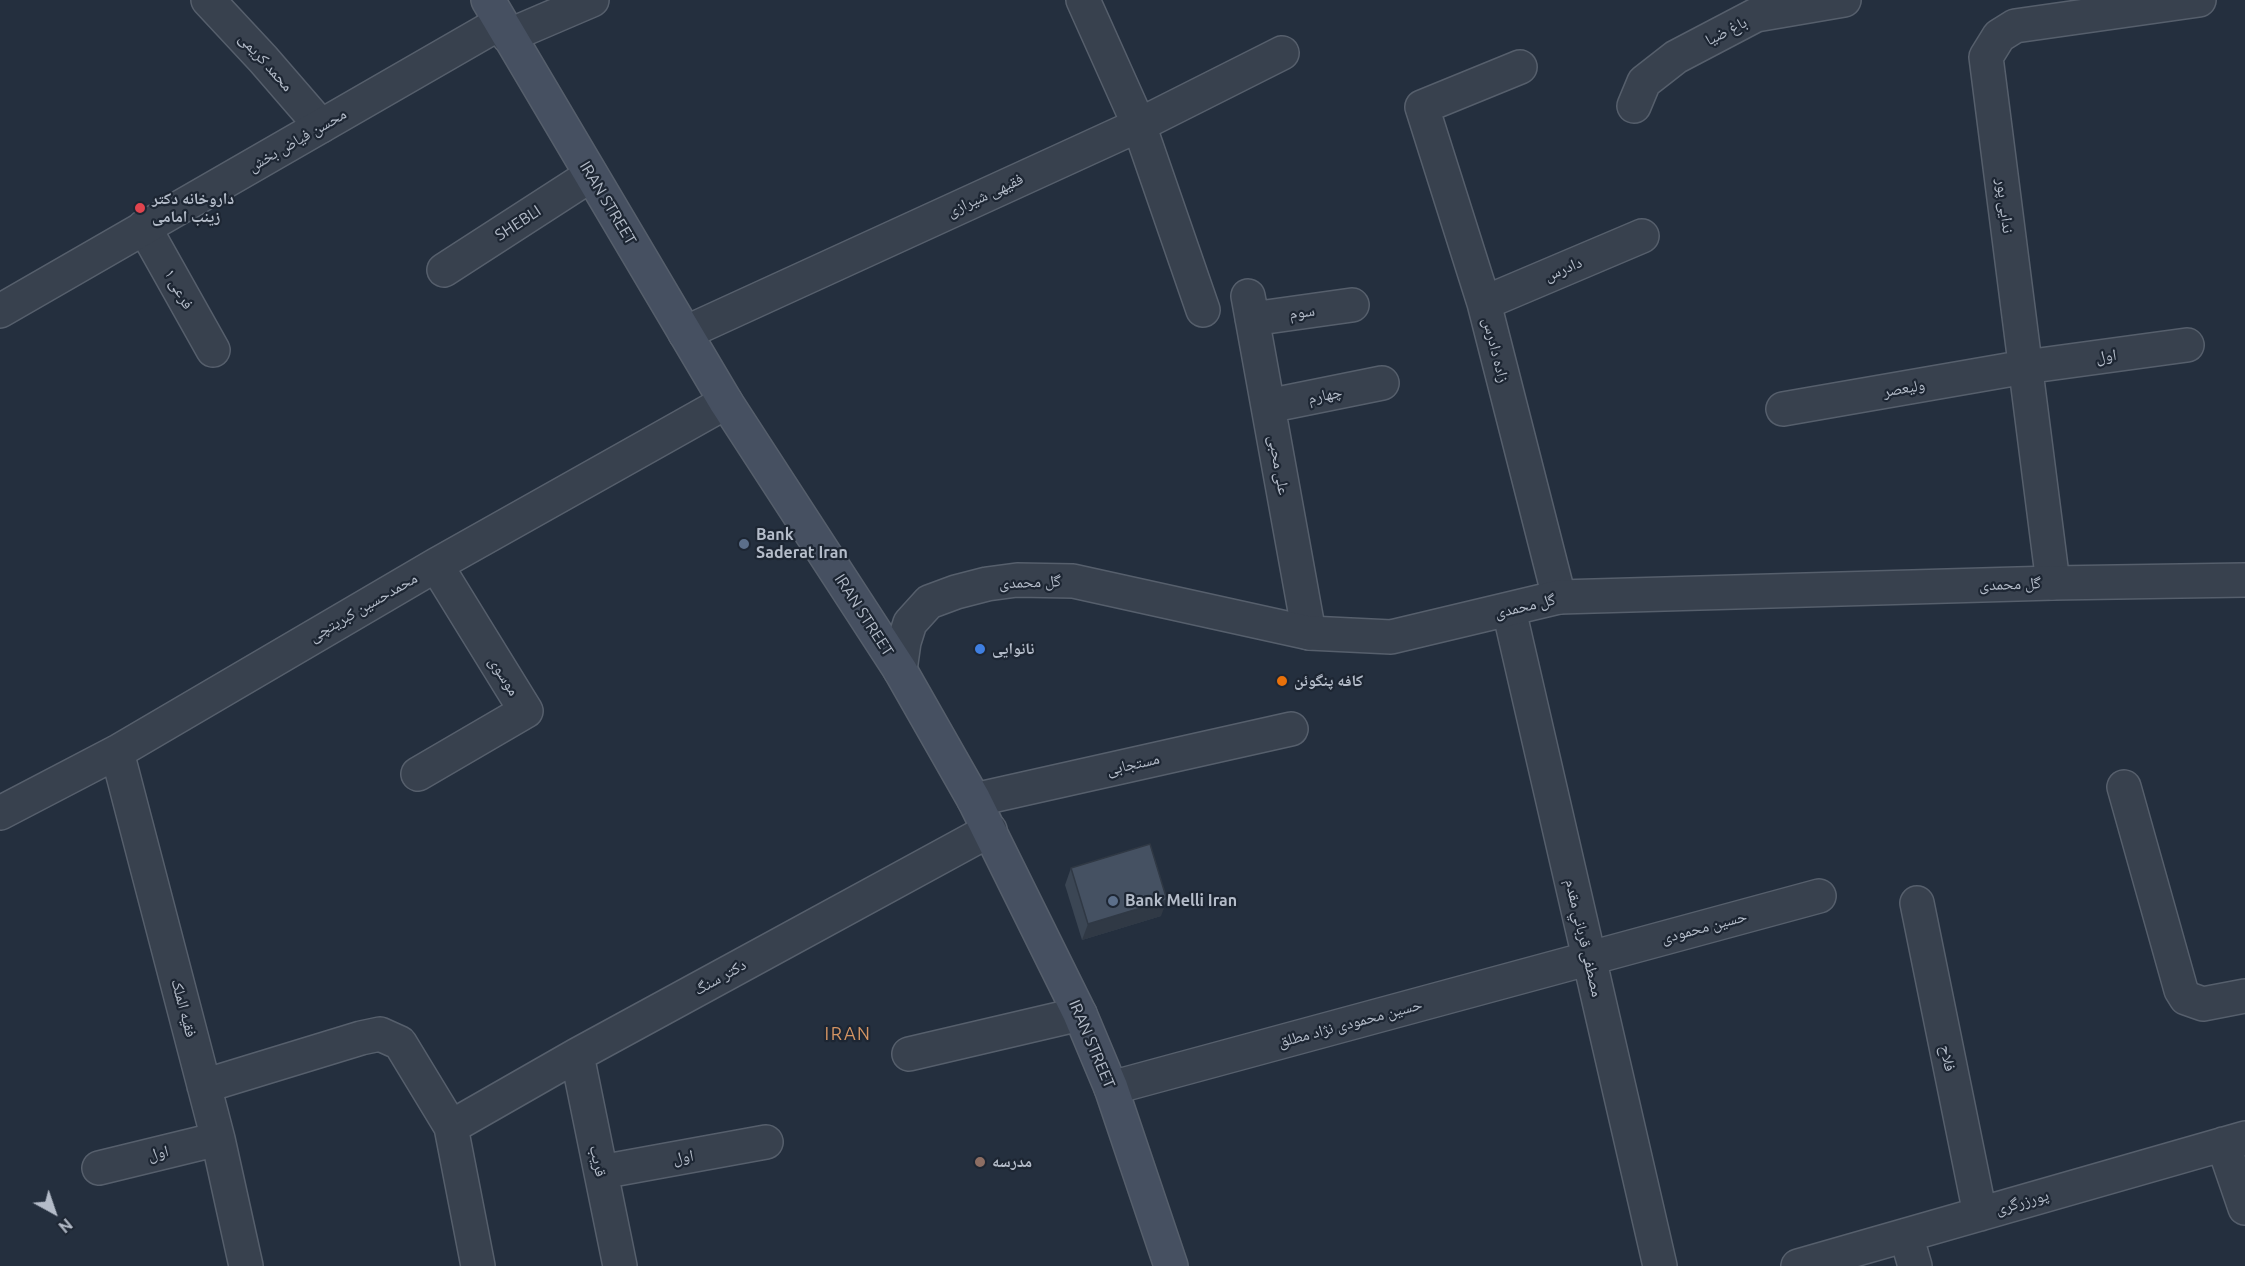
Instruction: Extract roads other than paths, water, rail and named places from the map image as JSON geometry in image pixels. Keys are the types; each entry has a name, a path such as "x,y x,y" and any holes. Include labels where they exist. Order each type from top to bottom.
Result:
{"main road":[{"name":"IRAN STREET","path":"499,20 726,402 900,670 974,800 1080,1014 1111,1088 1171,1266"}],"street":[{"name":"محمد کریمی","path":"208,0 321,126"},
{"name":"محسن فیاض بخش","path":"0,311 321,126 499,20 592,0"},
{"path":"1083,0 1139,125 1203,310"},
{"name":"باغ ضیا","path":"1634,106 1644,82 1676,57 1756,15 1844,0"},
{"name":"ندایی پور","path":"2053,583 1986,57 2011,13 2199,0"},
{"name":"فقیهی شیرازی","path":"685,333 1139,125 1282,53"},
{"name":"زاده دادرس","path":"1520,67 1422,107 1484,303 1559,597"},
{"name":"SHEBLI","path":"444,270 591,176"},
{"name":"فرعی ۱","path":"144,227 213,350"},
{"name":"دادرس","path":"1484,303 1642,236"},
{"name":"سوم","path":"1250,307 1352,305"},
{"name":"علی محبی","path":"1250,307 1309,633"},
{"name":"اول","path":"2025,367 2187,345"},
{"name":"ولیعصر","path":"1783,409 2025,367"},
{"name":"چهارم","path":"1269,406 1382,383"},
{"name":"محمدحسین کبریتچی","path":"0,813 117,752 436,565 726,402"},
{"name":"موسوی","path":"418,774 526,711 436,565"},
{"name":"گل محمدی","path":"900,670 904,642 910,623 929,602 966,589 1017,580 1073,581 1309,633 1391,637 1559,597 2245,580"},
{"name":"مصطفی قرباني مقدم","path":"1509,610 1660,1266"},
{"name":"مستجابی","path":"974,800 1291,729"},
{"name":"فقیه الملک","path":"117,752 218,1139 246,1266"},
{"path":"2124,787 2181,990 2186,998 2204,1004 2245,996"},
{"name":"دکتر سنگ","path":"451,1127 577,1055 990,830"},
{"name":"حسین محمودی","path":"1589,958 1819,896"},
{"name":"فلاح","path":"1917,903 1980,1214"},
{"name":"حسین محمودی نژاد مطلق","path":"1111,1088 1589,958"},
{"path":"909,1054 1080,1014"},
{"path":"204,1086 361,1038 380,1034 400,1043 451,1127 478,1266"},
{"name":"قریب","path":"577,1055 620,1266"},
{"name":"اول","path":"99,1168 218,1139"},
{"path":"2234,1141 2245,1208"},
{"name":"پورزرگری","path":"1798,1266 2234,1141"},
{"name":"اول","path":"601,1173 766,1143"},
{"path":"1906,1235 1915,1266"}],"place":[{"name":"داروخانه دکتر زینب امامی","path":"140,208"},
{"name":"Bank Saderat Iran","path":"744,544"},
{"name":"نانوایی","path":"980,649"},
{"name":"کافه پنگوئن","path":"1282,681"},
{"name":"Bank Melli Iran","path":"1113,901"},
{"name":"مدرسه","path":"980,1162"}],"district":[{"name":"IRAN","path":"848,1034"}]}
